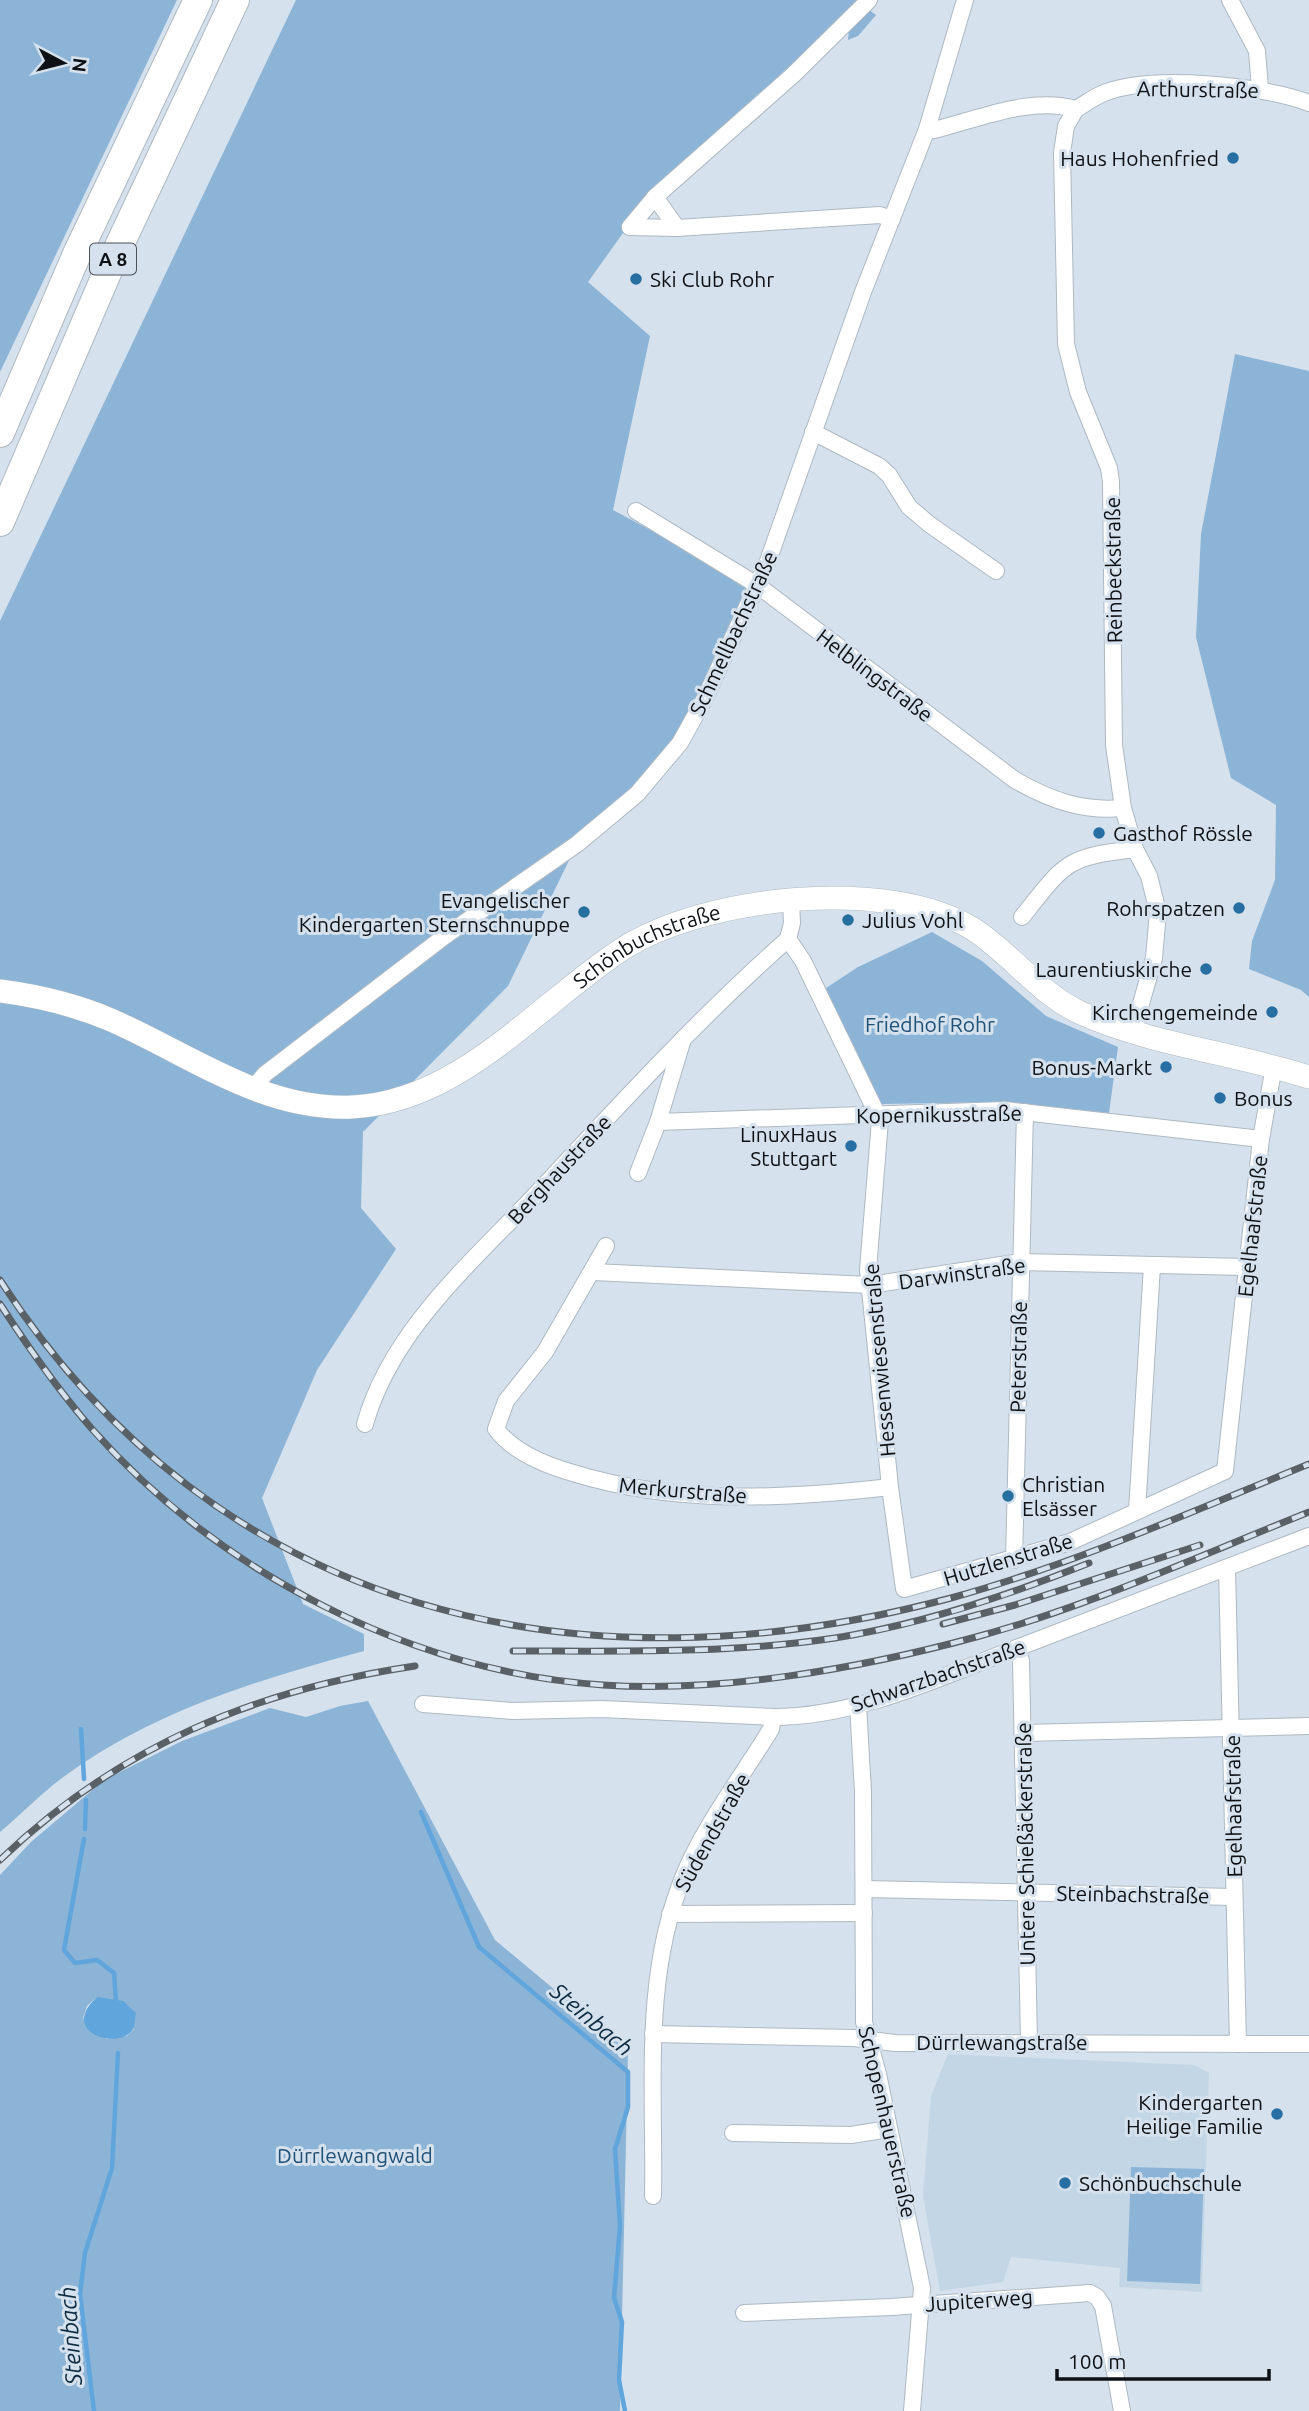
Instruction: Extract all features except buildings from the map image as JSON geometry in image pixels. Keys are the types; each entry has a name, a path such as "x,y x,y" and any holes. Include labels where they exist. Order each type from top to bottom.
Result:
{"highway":[{"name":"A 8","path":"0,433 83,243 198,0"},
{"name":"A 8","path":"0,522 119,247 235,0"}],"main road":[{"name":"Schönbuchstraße","path":"0,991 49,1000 109,1020 252,1089 283,1100 355,1107 397,1099 460,1070 525,1025 621,949 653,932 708,912 791,901 886,900 921,906 974,929 1049,995 1075,1011 1133,1032 1309,1077"}],"street":[{"path":"869,0 793,75 655,197 630,227 677,228 880,215 892,219"},
{"name":"Schmellbachstraße","path":"252,1089 265,1074 445,936 556,858 637,794 680,743 705,698 757,585 927,129 965,0"},
{"path":"1230,0 1257,51 1260,89"},
{"name":"Arthurstraße","path":"1076,109 1104,93 1133,86 1168,84 1260,89 1309,103"},
{"path":"927,129 934,130 1034,105 1057,104 1076,109"},
{"name":"Reinbeckstraße","path":"1076,109 1066,125 1062,153 1066,344 1078,392 1110,468 1114,745 1123,808 1135,849 1149,876 1158,912 1154,958 1133,1032"},
{"path":"655,197 677,228"},
{"path":"813,432 879,466 919,516 996,571"},
{"name":"Helblingstraße","path":"636,511 757,585 1015,780 1047,798 1077,806 1099,811 1123,808"},
{"path":"1022,917 1056,874 1075,859 1102,852 1135,849"},
{"path":"788,939 793,923 791,901"},
{"name":"Berghaustraße","path":"365,1424 374,1391 416,1322 684,1036 788,939"},
{"name":"Hessenwiesenstraße","path":"788,939 803,961 880,1120 869,1270 890,1487 904,1589"},
{"path":"638,1172 658,1122 684,1036"},
{"name":"Egelhaafstraße","path":"1225,1471 1261,1139 1274,1066"},
{"name":"Kopernikusstraße","path":"658,1122 1025,1112 1261,1139"},
{"name":"Peterstraße","path":"1014,1560 1025,1112"},
{"name":"Merkurstraße","path":"606,1246 545,1352 506,1401 496,1429 505,1440 554,1468 654,1492 722,1498 787,1496 890,1487"},
{"name":"Darwinstraße","path":"593,1272 870,1285 1020,1262 1247,1267"},
{"path":"1137,1511 1152,1266"},
{"name":"Hutzlenstraße","path":"904,1589 1070,1542 1225,1471"},
{"name":"Schwarzbachstraße","path":"423,1704 512,1711 602,1709 773,1717 794,1717 858,1705 1017,1648 1309,1536"},
{"name":"Egelhaafstraße","path":"1227,1568 1238,2044"},
{"name":"Untere Schießäckerstraße","path":"1017,1648 1021,1661 1029,2041"},
{"name":"Schopenhauerstraße","path":"858,1705 864,2022 911,2223 922,2288 912,2411"},
{"name":"Südendstraße","path":"653,2196 653,2034 658,1967 670,1914 685,1871 771,1729 773,1717"},
{"path":"1023,1733 1309,1726"},
{"name":"Steinbachstraße","path":"863,1889 1234,1897"},
{"path":"670,1914 864,1913"},
{"name":"Dürrlewangstraße","path":"653,2034 868,2040 1309,2044"},
{"path":"733,2133 850,2135 889,2129"},
{"name":"Jupiterweg","path":"744,2313 1090,2293 1097,2297 1103,2306 1122,2411"}],"shaded area":[{"path":"97,1997 123,2001 136,2013 134,2028 117,2038 96,2035 88,2029 84,2021 87,2010"},
{"name":"Schönbuchschule","path":"948,2054 1194,2065 1209,2073 1202,2292 1119,2287 1120,2268 1011,2257 1003,2282 940,2291 923,2196 931,2096"}],"green space":[{"path":"0,0 177,0 0,372"},
{"path":"296,0 860,0 648,198 588,282 650,336 613,510 684,548 743,587 757,585 680,743 577,844 508,986 363,1132 361,1208 396,1249 317,1370 262,1498 303,1604 364,1634 364,1651 249,1685 138,1731 60,1780 0,1832 0,621"},
{"path":"869,10 876,15 858,36 848,40 849,29"},
{"path":"1235,354 1309,371 1309,997 1301,990 1249,969 1252,941 1275,880 1276,805 1231,778 1196,637 1201,534"},
{"name":"Friedhof Rohr","path":"932,932 982,961 1046,1016 1118,1047 1109,1113 1006,1102 880,1104 823,990 858,967"},
{"name":"Dürrlewangwald","path":"368,1701 495,1940 628,2051 620,2411 0,2411 0,1875 31,1842 104,1780 182,1741 270,1708 306,1717 340,1706","holes":["97,1997 134,2029 127,2036 107,2039 83,2018 87,2006"]},
{"path":"1131,2167 1204,2169 1200,2284 1127,2281"}],"waterway":[{"name":"Steinbach","path":"81,1729 84,1779"},
{"name":"Steinbach","path":"85,1829 86,1800"},
{"name":"Steinbach","path":"421,1812 479,1947 628,2072 628,2107 615,2149 620,2226 614,2298 622,2322 619,2380 625,2411"},
{"name":"Steinbach","path":"84,1839 64,1950 75,1963 97,1960 114,1973 116,2002"},
{"name":"Steinbach","path":"94,2411 80,2294 85,2253 112,2168 118,2053"}],"railway":[{"path":"0,1280 88,1394 188,1485 298,1555 417,1602 544,1630 676,1638 812,1627 951,1598 1087,1553 1309,1464"},
{"path":"0,1304 44,1368 92,1429 143,1481 198,1528 259,1569 323,1606 390,1636 460,1660 531,1676 603,1685 695,1685 791,1676 886,1659 976,1637 1061,1611 1309,1512"},
{"path":"943,1624 1015,1605 1200,1545"},
{"path":"513,1651 714,1649 835,1638 964,1608 1089,1563"},
{"path":"0,1860 45,1820 92,1785 141,1755 191,1730 244,1708 299,1691 415,1666"}],"place":[{"name":"Haus Hohenfried","path":"1233,158"},
{"name":"Ski Club Rohr","path":"636,279"},
{"name":"Gasthof Rössle","path":"1099,833"},
{"name":"Rohrspatzen","path":"1239,908"},
{"name":"Evangelischer Kindergarten Sternschnuppe","path":"584,912"},
{"name":"Julius Vohl","path":"848,920"},
{"name":"Laurentiuskirche","path":"1206,969"},
{"name":"Kirchengemeinde","path":"1272,1012"},
{"name":"Bonus-Markt","path":"1166,1067"},
{"name":"Bonus","path":"1220,1098"},
{"name":"LinuxHaus Stuttgart","path":"851,1146"},
{"name":"Christian Elsässer","path":"1008,1496"},
{"name":"Kindergarten Heilige Familie","path":"1277,2114"},
{"name":"Schönbuchschule","path":"1065,2183"}]}
